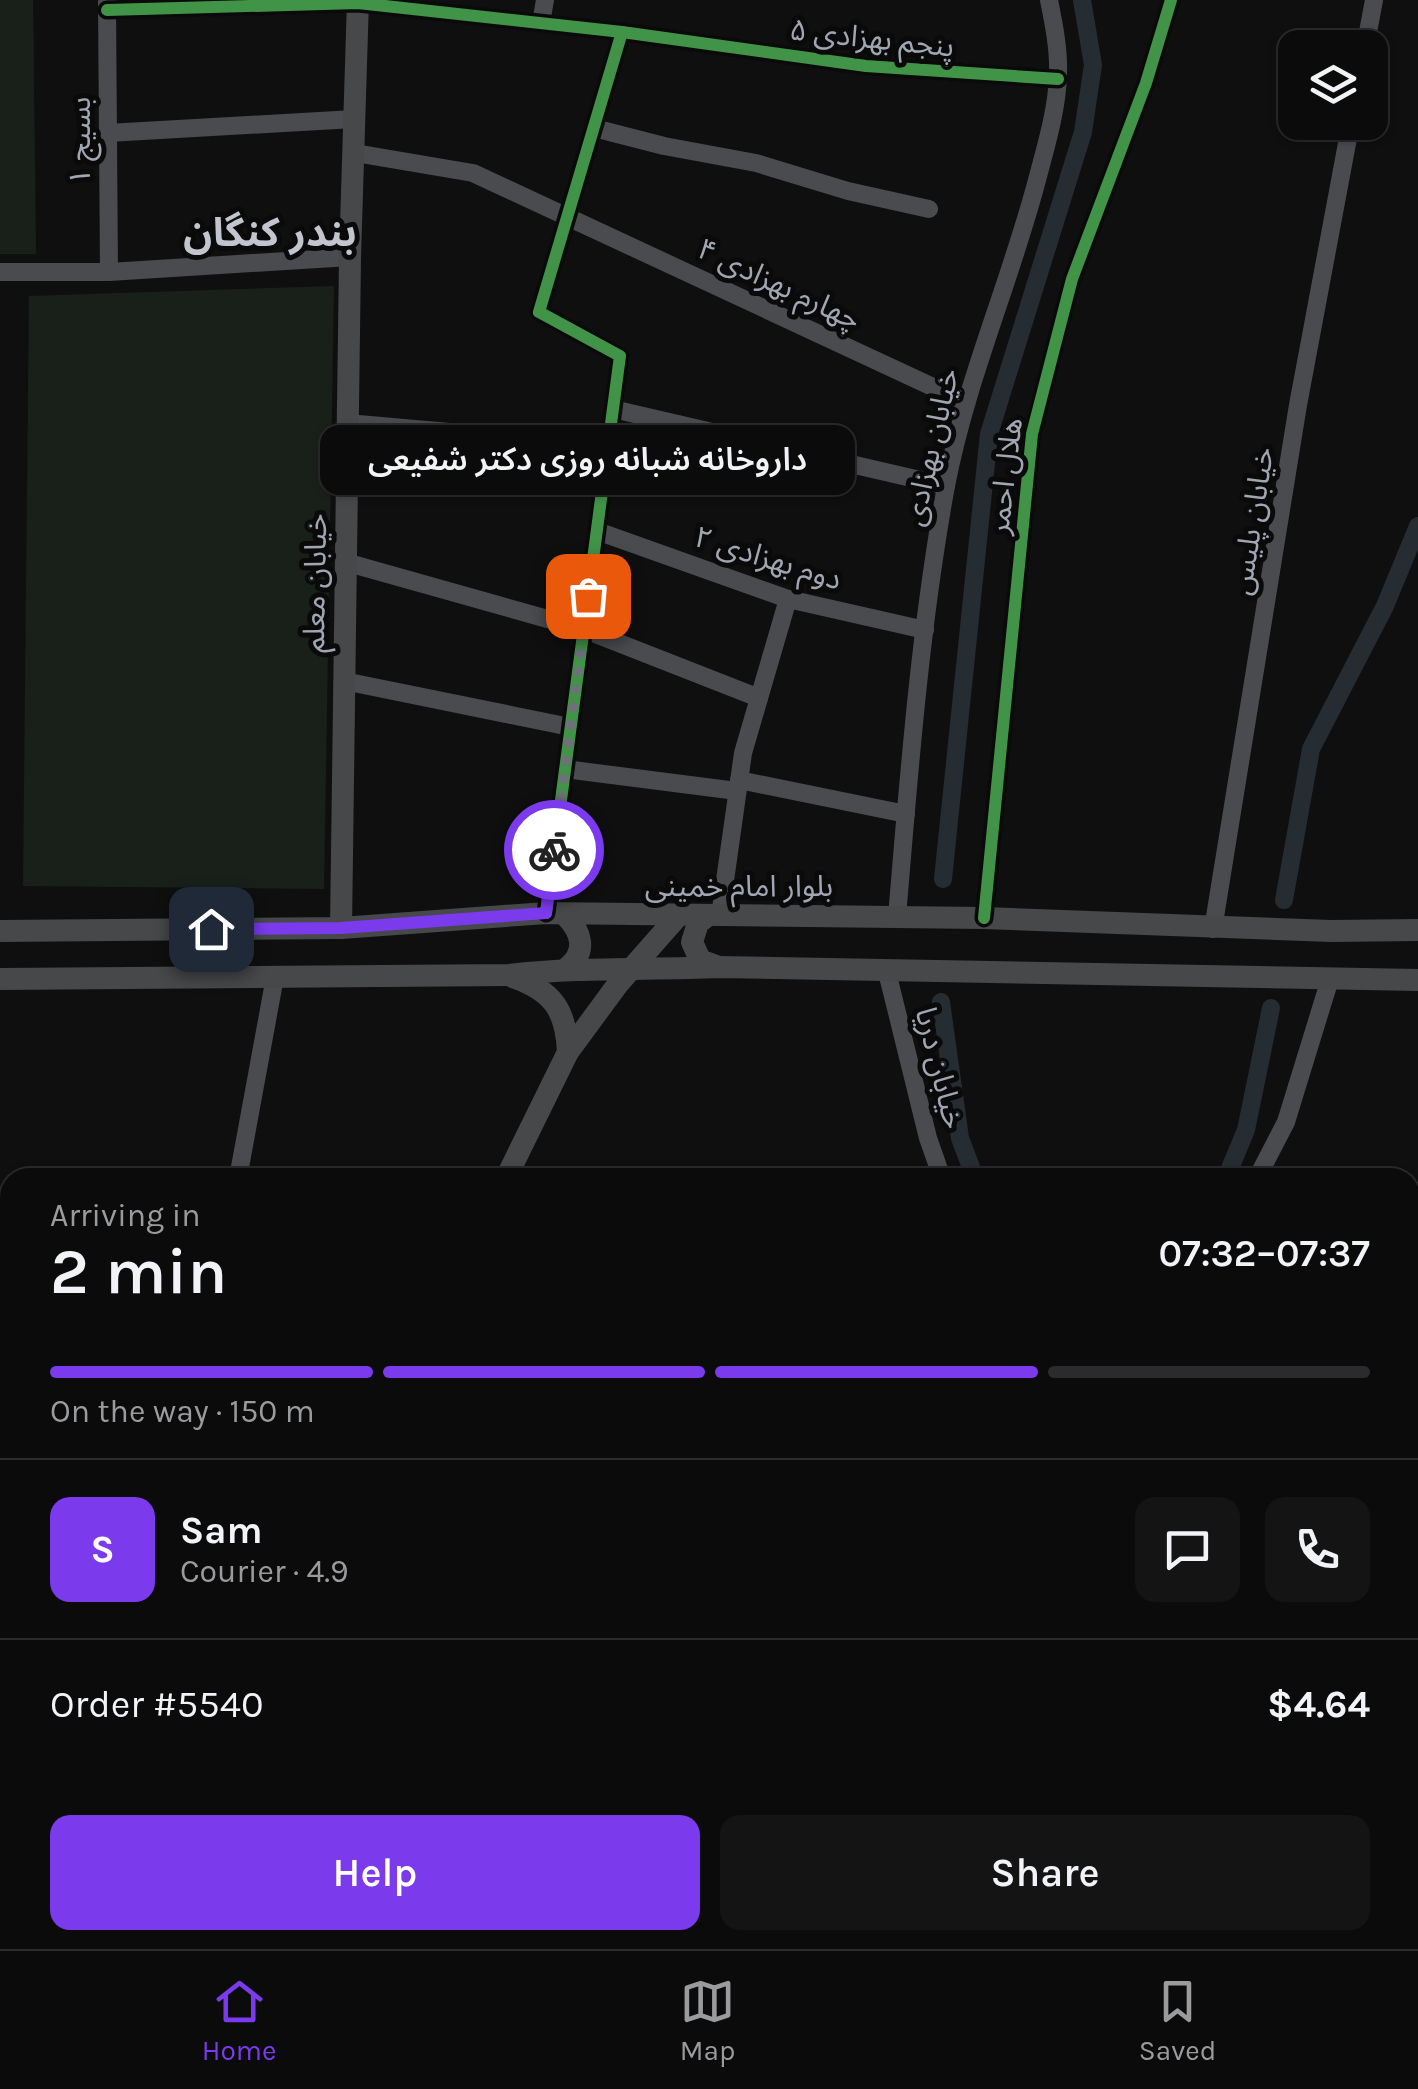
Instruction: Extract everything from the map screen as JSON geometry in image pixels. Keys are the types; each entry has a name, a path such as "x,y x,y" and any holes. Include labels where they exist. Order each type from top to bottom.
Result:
{"main road":[{"name":"خیابان معلم","path":"341,928 350,258 358,2"},
{"name":"بلوار امام خمینی","path":"0,931 341,928 555,914 984,918 1213,929 1418,930"},
{"path":"555,914 579,932 582,946 577,959 566,968"},
{"path":"713,916 698,923 692,942 700,960 719,967"},
{"path":"511,1168 568,1052 629,970 677,917"},
{"path":"0,979 510,975 566,968 719,967 1418,980"},
{"path":"510,975 536,985 555,1002 567,1028 568,1052"}],"street":[{"path":"541,23 545,0"},
{"name":"خیابان بهزادی","path":"898,917 925,630 946,486 965,402 1020,245 1050,131 1058,78 1057,42 1049,0"},
{"name":"هلال احمر","path":"984,918 1032,434 1072,279 1146,83 1172,0"},
{"path":"1368,30 1374,0"},
{"name":"پنجم بهزادی ۵","path":"107,5 358,2 622,32 866,66 1058,78"},
{"name":"بسیج ۱","path":"107,5 109,272"},
{"path":"555,914 565,769 620,356 539,312 622,32"},
{"path":"108,133 354,119"},
{"path":"594,128 756,163 929,209"},
{"name":"خیابان پلیس","path":"1213,929 1298,405 1348,140"},
{"name":"چهارم بهزادی ۴","path":"355,153 472,173 965,402"},
{"path":"0,272 109,272 350,258"},
{"path":"613,409 946,486"},
{"path":"347,423 608,446"},
{"name":"دوم بهزادی ۲","path":"596,530 788,598 925,630"},
{"path":"346,562 583,630 759,698"},
{"path":"713,916 738,785 788,598"},
{"path":"344,681 570,727"},
{"path":"565,769 738,785 906,814"},
{"name":"خیابان دریا","path":"887,972 938,1168"},
{"path":"240,1168 275,977"},
{"path":"1262,1168 1286,1122 1330,979"}],"shaded area":[{"path":"0,0 33,0 36,254 0,254"},
{"path":"334,286 324,889 23,886 29,296"}],"waterway":[{"path":"943,879 989,434 1083,132 1093,65 1082,0"},
{"path":"1284,900 1311,749 1385,606 1418,526"},
{"path":"941,1002 960,1138 971,1168"},
{"path":"1230,1168 1246,1130 1271,1008"}],"cycle path":[{"path":"984,918 1032,434 1072,279 1146,83 1171,0"},
{"path":"107,10 358,3 622,32 866,66 1058,79"},
{"path":"546,913 620,356 539,312 622,32"}],"way so far":[{"path":"554,850 588,596"}],"place":[{"name":"داروخانه شبانه روزی دکتر شفیعی","path":"588,596"}],"district":[{"name":"بندر کنگان","path":"270,232"}],"route":[{"path":"211,929 341,928 546,913 554,850"}]}
